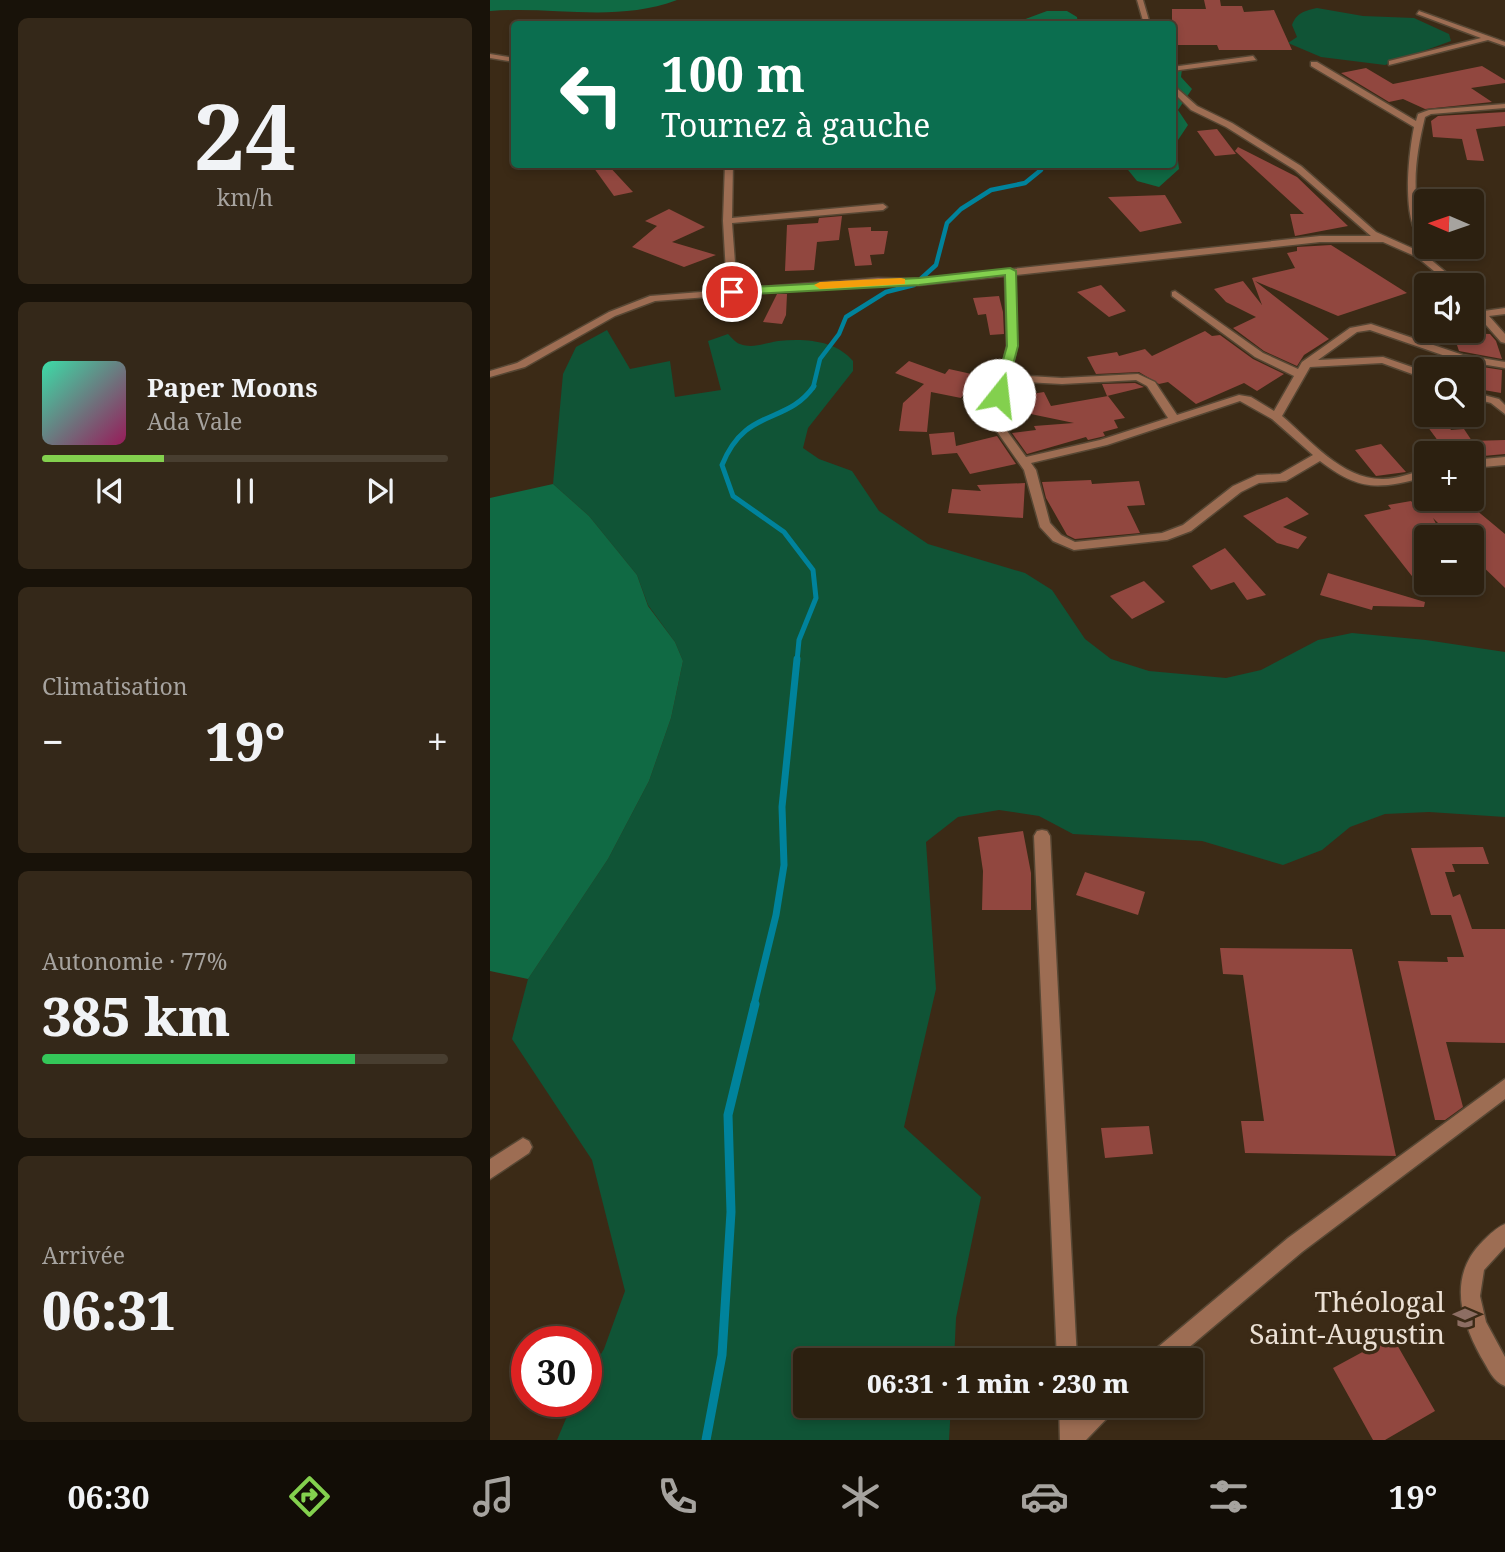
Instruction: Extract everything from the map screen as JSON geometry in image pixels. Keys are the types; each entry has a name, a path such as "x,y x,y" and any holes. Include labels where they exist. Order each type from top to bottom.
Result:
{"street":[{"path":"1140,0 1146,21"},
{"path":"1419,13 1505,44"},
{"path":"1392,63 1488,38"},
{"path":"490,56 511,60"},
{"path":"1176,68 1253,58"},
{"path":"1314,64 1418,126"},
{"path":"1176,90 1194,108 1229,125 1298,168 1383,239 1420,255 1443,273"},
{"path":"1414,216 1411,172 1421,116 1429,112 1505,106"},
{"path":"729,168 727,221 732,292"},
{"path":"727,221 883,207"},
{"path":"490,374 521,365 612,314 645,301 732,292 919,282 1321,239 1383,239"},
{"path":"1010,271 1012,346 995,420 1034,478 1044,524 1057,538 1074,546 1163,537 1187,528 1237,489 1257,479 1282,478 1321,456"},
{"path":"1175,294 1259,355 1299,374"},
{"path":"1484,314 1505,310"},
{"path":"1484,317 1505,340"},
{"path":"1276,417 1286,404 1306,364 1354,330 1371,327 1461,358 1505,365"},
{"path":"1306,364 1383,360 1414,372"},
{"path":"1004,378 1062,381 1138,377 1151,384 1174,419"},
{"path":"1024,461 1103,443 1239,398 1247,398 1276,417 1321,456 1362,481 1373,483 1414,476"},
{"path":"1484,398 1495,401 1505,411"},
{"path":"1484,463 1505,461"},
{"path":"1042,836 1066,1348"},
{"path":"1172,1348 1295,1245 1505,1088"},
{"path":"490,1170 523,1147"},
{"path":"1505,1234 1475,1266 1470,1291 1481,1340 1505,1376"},
{"path":"1070,1418 1071,1440"},
{"path":"1071,1440 1093,1418"}],"green space":[{"path":"490,0 677,0 631,11 585,12 490,11"},
{"path":"1317,8 1363,16 1414,18 1449,34 1451,41 1385,65 1321,57 1288,43 1297,37 1292,25 1296,17"},
{"path":"1047,11 1067,11 1077,17 1078,21 1020,21"},
{"path":"1176,66 1182,69 1181,77 1192,89 1178,110 1188,125 1176,143"},
{"path":"1176,143 1179,169 1159,187 1137,181 1126,168 1176,168"},
{"path":"607,330 630,369 670,361 675,397 721,390 708,341 728,334 745,345 798,340 819,342 838,349 853,361 853,371 808,428 803,448 819,459 852,471 879,511 928,544 1025,573 1052,590 1085,639 1111,659 1149,671 1226,678 1261,670 1318,640 1352,633 1426,640 1505,652 1505,817 1429,812 1385,814 1350,827 1322,850 1283,865 1202,841 1073,834 1039,816 999,810 958,817 926,842 936,989 904,1127 981,1197 956,1318 955,1348 793,1348 793,1418 950,1418 949,1440 557,1440 567,1417 602,1417 602,1352 625,1291 592,1160 512,1039 528,979 608,859 649,781 671,718 683,661 675,642 648,605 637,575 589,516 553,484 563,374 576,347"},
{"path":"553,484 589,516 637,575 648,606 675,642 683,661 671,718 649,781 608,859 528,979 490,971 490,498"}],"building":[{"path":"1204,0 1220,0 1221,6 1242,6 1244,12 1274,10 1292,50 1219,50 1217,45 1176,45 1176,21 1172,21 1172,9 1206,9"},
{"path":"1482,66 1505,80 1505,83 1471,88 1492,102 1425,109 1403,99 1389,102 1341,73 1366,68 1393,84"},
{"path":"1505,112 1505,126 1476,129 1484,161 1467,160 1462,139 1433,137 1431,121 1438,116"},
{"path":"1217,129 1236,154 1215,156 1197,131"},
{"path":"1238,147 1297,177 1348,226 1295,236 1290,214 1304,214 1235,151"},
{"path":"594,168 611,168 633,192 614,196"},
{"path":"1165,195 1182,223 1140,232 1108,197"},
{"path":"669,209 705,227 672,242 716,255 684,267 632,247 657,226 645,221"},
{"path":"842,216 839,240 817,242 814,270 785,271 787,225 818,223 819,218"},
{"path":"871,227 871,231 888,231 884,254 870,255 872,265 855,266 848,228"},
{"path":"1331,245 1407,293 1338,316 1255,281 1329,339 1304,355 1297,366 1264,351 1233,328 1256,317 1226,302 1214,289 1243,281 1262,305 1252,278 1295,268 1287,253 1297,251 1297,247"},
{"path":"1101,285 1126,311 1109,317 1077,292"},
{"path":"777,294 787,294 786,315 782,324 763,322"},
{"path":"999,296 1004,334 990,335 986,314 978,315 973,298"},
{"path":"1205,331 1212,336 1220,335 1253,359 1284,374 1257,391 1244,383 1196,404 1168,382 1159,384 1139,372 1096,374 1087,357 1117,352 1119,356 1145,349 1152,356"},
{"path":"1484,334 1490,334 1496,341 1502,359 1459,351 1456,343 1484,343"},
{"path":"909,361 945,374 949,369 976,375 961,398 931,392 927,432 899,431 903,403 924,384 895,373"},
{"path":"1484,367 1502,370 1501,393 1484,390"},
{"path":"1135,383 1144,387 1107,396 1102,384"},
{"path":"1044,392 1051,406 1108,396 1125,418 1114,420 1118,428 1103,432 1105,436 1088,440 1086,437 1027,454 1012,433 1036,430 1034,426 1074,423 1021,412 1026,410 1019,396"},
{"path":"1428,427 1464,429 1472,441 1438,441"},
{"path":"954,432 956,446 997,436 1016,464 970,474 957,453 932,455 929,434"},
{"path":"1505,440 1505,454 1484,456 1484,441 1472,441"},
{"path":"1381,444 1406,472 1376,476 1355,450"},
{"path":"1091,480 1092,484 1139,481 1145,505 1127,506 1140,533 1075,539 1067,535 1046,498 1042,482"},
{"path":"1025,483 1023,518 948,513 952,489 981,491 977,485"},
{"path":"1287,497 1309,514 1283,527 1307,537 1298,549 1277,543 1243,516"},
{"path":"1411,501 1414,511 1477,511 1505,534 1505,588 1484,568 1484,525 1440,525 1433,518 1437,525 1414,525 1414,579 1364,515 1391,509 1388,505"},
{"path":"1225,548 1266,595 1247,600 1234,582 1211,590 1192,566"},
{"path":"1328,573 1425,602 1424,607 1373,606 1372,610 1320,595"},
{"path":"1144,581 1165,602 1132,619 1110,596"},
{"path":"1023,831 1031,873 1031,910 982,910 983,871 978,837"},
{"path":"1483,847 1489,864 1452,864 1455,872 1445,872 1453,897 1460,894 1472,929 1505,929 1505,1043 1446,1042 1463,1107 1445,1120 1435,1120 1398,961 1448,962 1447,957 1464,957 1451,915 1431,915 1411,848"},
{"path":"1085,872 1145,892 1138,915 1076,895"},
{"path":"1220,948 1352,949 1396,1156 1245,1153 1241,1121 1264,1121 1243,975 1223,974"},
{"path":"1149,1126 1153,1154 1105,1158 1101,1128"},
{"path":"1392,1336 1435,1411 1385,1440 1373,1440 1333,1368"}],"waterway":[{"path":"1038,172 1043,168"},
{"path":"813,387 820,359 839,334 846,317 886,292 914,285 936,265 947,223 961,209 991,190 1025,183 1041,170"},
{"path":"797,661 799,640 816,598 813,570 784,532 733,496 722,465 743,433 791,407 813,387"},
{"path":"754,1005 776,915 784,865 782,807 797,659"},
{"path":"706,1440 722,1355 731,1212 728,1115 755,1004"}],"slow traffic":[{"path":"820,285 901,281"}],"place":[{"name":"Théologal Saint-Augustin","path":"1465,1318"}],"route":[{"path":"732,292 878,281 919,282 1010,271 1012,346 999,395"}]}
